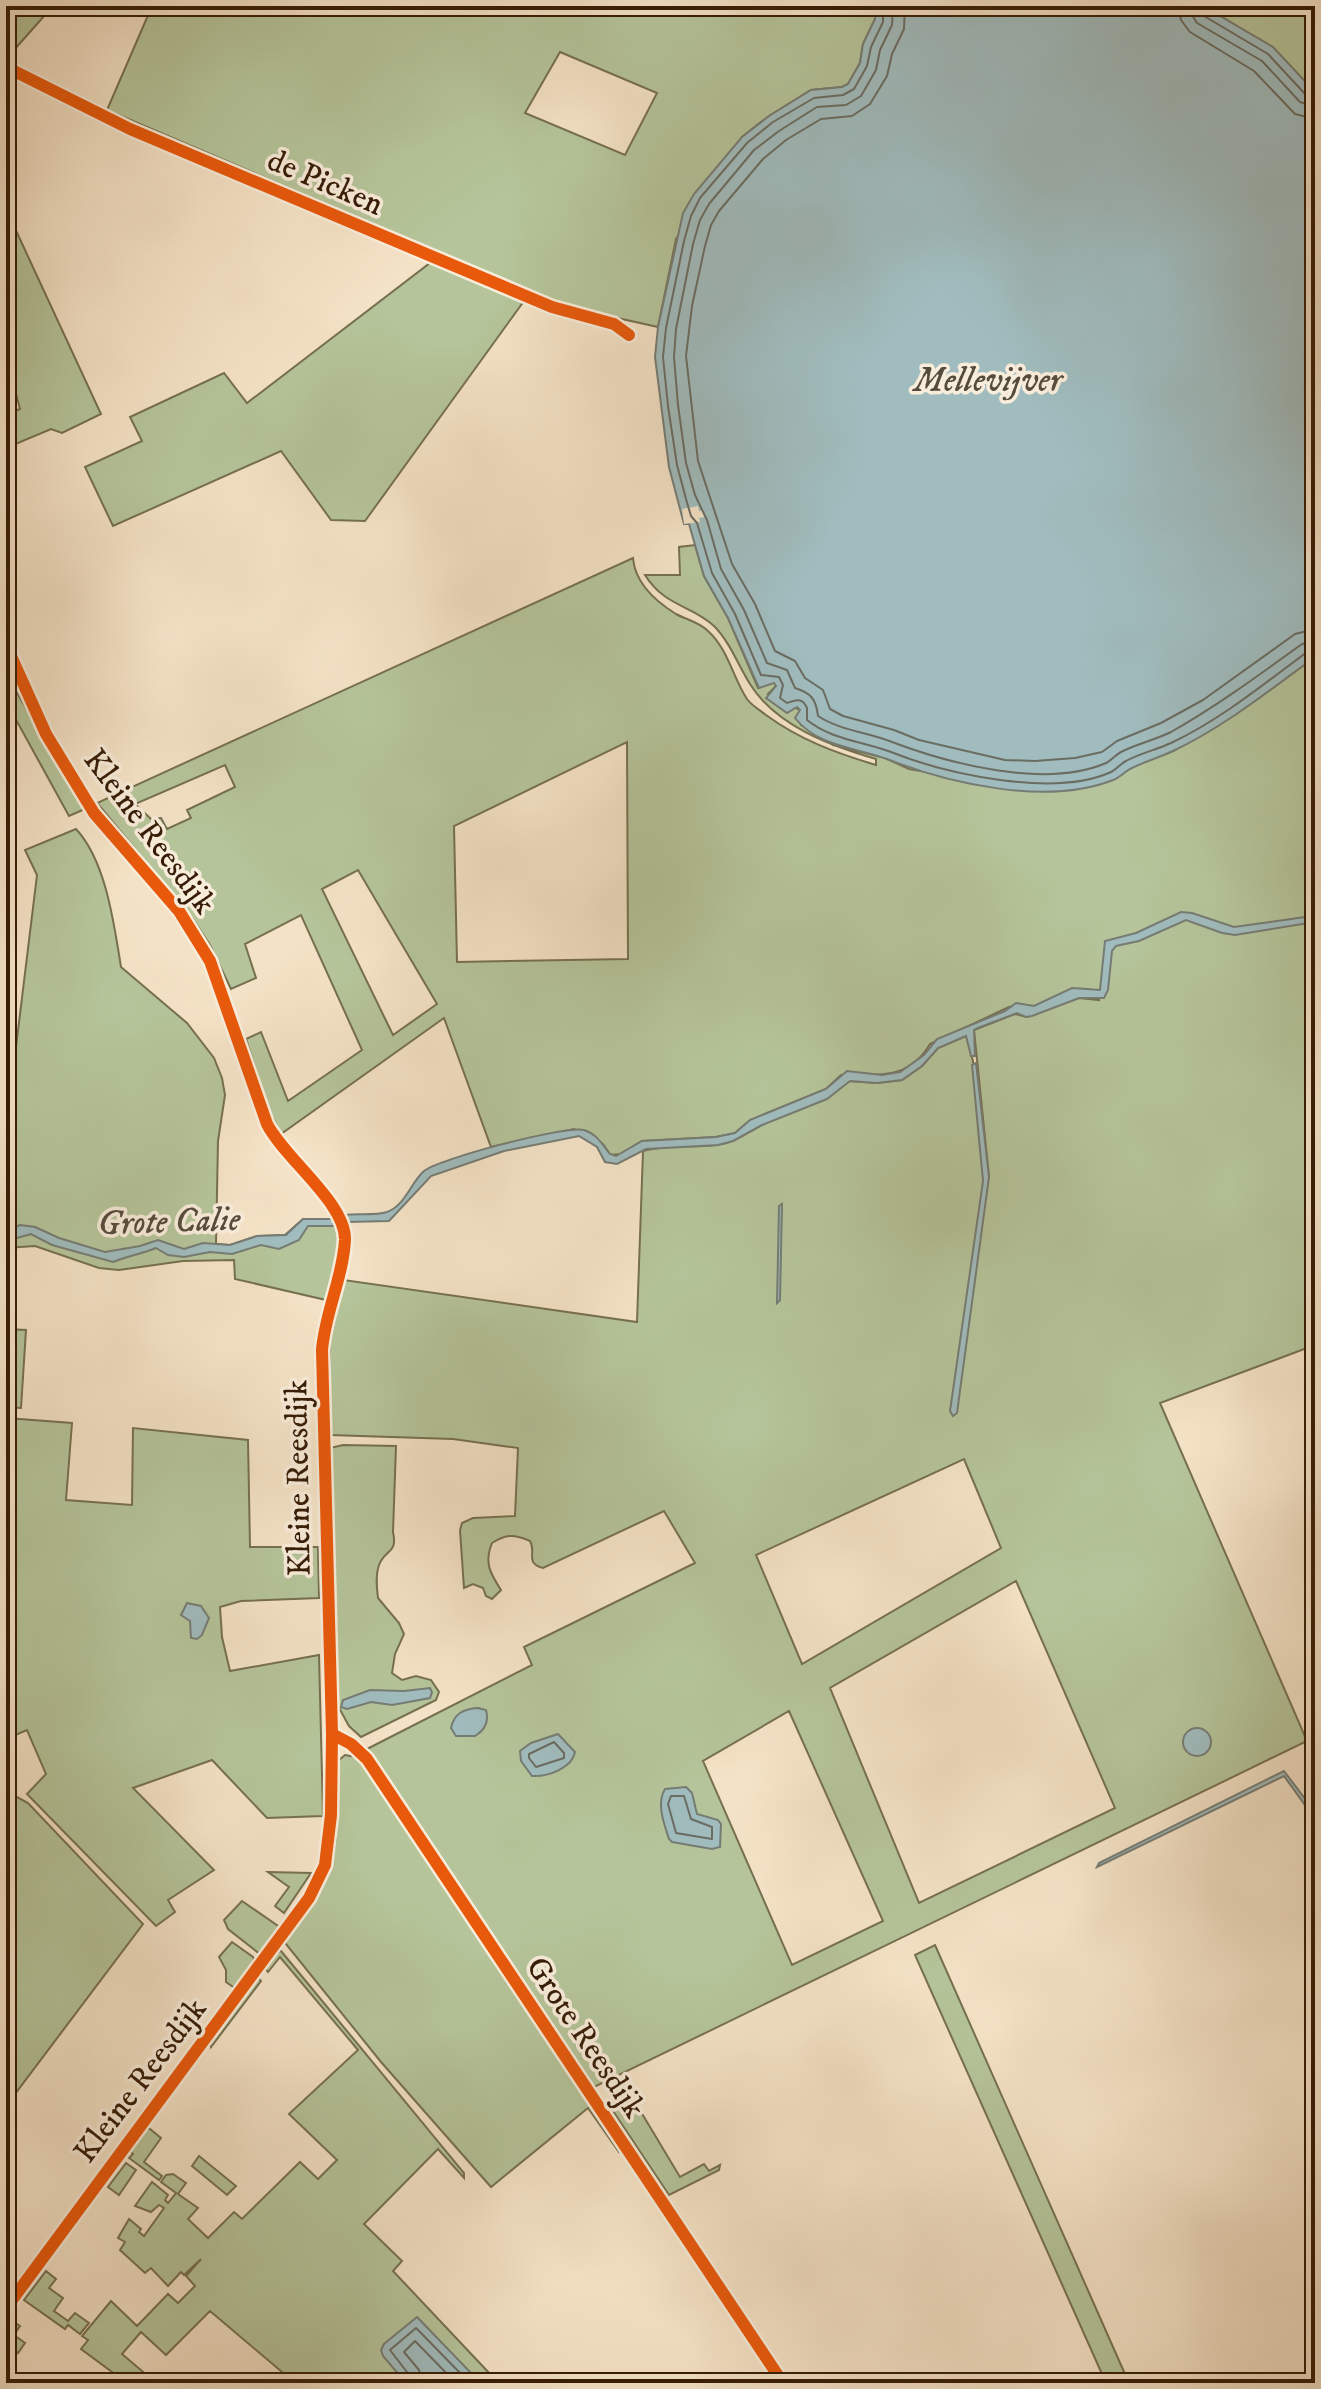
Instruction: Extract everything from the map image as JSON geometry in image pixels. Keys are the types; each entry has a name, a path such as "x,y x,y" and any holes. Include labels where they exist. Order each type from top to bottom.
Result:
{"street":[{"name":"de Picken","path":"6,67 130,129 552,307 614,324 629,335"},
{"name":"Kleine Reesdijk","path":"6,645 46,734 94,813 179,911 210,961 267,1124 335,1208 342,1223 344,1248 324,1328 322,1350 332,1734 328,1853 309,1898 6,2308"},
{"name":"Grote Reesdijk","path":"332,1734 351,1744 367,1759 783,2383"}],"green space":[{"path":"6,6 53,6 6,59"},
{"path":"152,6 879,6 875,9 875,19 863,44 860,63 848,84 811,90 742,137 676,239 658,327 568,307 107,110","holes":["560,52 657,93 625,155 525,113"]},
{"path":"1203,6 1315,6 1315,92 1232,23"},
{"path":"6,209 101,414 62,433 51,429 6,448 6,414 20,409 6,356"},
{"path":"430,263 524,301 365,521 331,520 281,451 113,526 85,467 142,441 130,417 224,373 247,403"},
{"path":"695,545 704,576 728,618 758,688 774,682 776,686 768,694 800,710 801,725 831,744 774,712 750,684 720,632 706,619 670,600 653,586 645,575 680,575 679,547"},
{"path":"633,558 642,583 654,597 676,614 701,625 715,638 742,691 754,706 805,739 876,765 876,759 836,746 885,758 909,769 1035,791 1079,788 1115,779 1129,768 1175,750 1315,657 1315,1345 1160,1403 1307,1741 594,2087 367,1749 532,1665 524,1647 695,1563 664,1511 543,1568 532,1560 530,1541 515,1536 502,1538 492,1543 488,1556 491,1573 501,1590 492,1599 486,1596 483,1588 473,1584 464,1588 462,1523 473,1518 515,1516 518,1448 453,1439 330,1435 330,1342 344,1280 637,1322 643,1151 729,1142 818,1101 849,1081 877,1083 902,1080 922,1066 938,1048 966,1036 974,1065 983,1187 989,1177 974,1030 1015,1014 1027,1017 1079,998 1099,1000 1097,991 1069,990 1035,1006 1009,1007 930,1044 921,1056 902,1070 880,1075 841,1075 826,1089 750,1120 735,1133 642,1141 621,1154 610,1155 603,1144 574,1129 491,1147 444,1018 281,1134 269,1111 246,1039 261,1032 288,1101 362,1050 301,915 245,944 256,978 231,989 210,945 193,919 97,803","holes":["627,742 628,959 457,962 454,826","225,765 235,787 187,810 191,818 167,829 161,818 151,819 135,804","358,870 437,1004 393,1035 322,889","964,1459 1001,1548 802,1664 756,1555","1016,1581 1115,1808 919,1903 830,1688","789,1711 883,1921 792,1965 703,1761"]},
{"path":"6,686 13,686 85,809 69,816 14,716 6,708"},
{"path":"76,829 102,875 121,967 187,1023 214,1058 222,1078 225,1095 218,1141 216,1244 230,1245 257,1236 285,1235 303,1219 334,1219 338,1249 326,1300 235,1279 234,1260 183,1261 119,1270 99,1268 35,1246 6,1248 6,1097 10,1096 37,875 25,850"},
{"path":"6,1329 26,1330 21,1408 6,1407"},
{"path":"6,1418 72,1423 66,1500 132,1505 133,1428 248,1440 250,1547 318,1547 319,1598 241,1601 220,1607 222,1637 230,1671 319,1655 323,1816 267,1818 212,1760 133,1788 214,1870 168,1900 175,1912 156,1926 27,1794 46,1774 27,1730 6,1739"},
{"path":"343,1445 396,1446 394,1544 378,1569 378,1598 404,1634 395,1654 392,1673 402,1680 416,1676 431,1680 439,1692 436,1700 361,1737 349,1726 338,1706 330,1448"},
{"path":"345,1755 361,1758 623,2149 619,2152 588,2108 491,2187 381,2062 286,1944 285,1939 315,1897 329,1870 336,1834 337,1771 339,1760"},
{"path":"6,1796 28,1803 143,1924 6,2106"},
{"path":"268,1872 311,1873 284,1913 275,1906 289,1887"},
{"path":"242,1901 281,1928 261,1955 228,1929 224,1920"},
{"path":"232,1942 253,1957 256,1963 236,1989 226,1982 226,1970 219,1957"},
{"path":"935,1945 1129,2383 1106,2383 915,1955"},
{"path":"281,1951 464,2173 464,2178 438,2149 364,2224 402,2261 393,2271 491,2375 482,2383 295,2383 210,2311 166,2355 141,2332 122,2354 149,2377 152,2374 160,2380 157,2383 127,2383 81,2349 88,2340 82,2336 111,2301 137,2326 168,2294 178,2303 195,2286 186,2276 201,2259 184,2275 181,2272 168,2286 151,2268 145,2273 120,2250 125,2242 118,2238 129,2219 144,2236 164,2208 159,2205 151,2212 135,2206 152,2182 168,2195 165,2200 168,2203 176,2193 161,2182 166,2175 173,2174 186,2183 178,2194 198,2208 188,2219 208,2238 234,2212 242,2219 300,2162 318,2179 337,2160 289,2114 358,2050 280,1957 268,1972 264,1967 275,1953"},
{"path":"257,1977 261,1981 211,2047 210,2041"},
{"path":"629,2092 680,2177 704,2164 709,2171 720,2165 719,2170 669,2195 607,2102"},
{"path":"144,2129 150,2129 161,2138 144,2162 162,2176 159,2180 129,2158 133,2154 129,2150"},
{"path":"199,2156 236,2186 227,2195 192,2166"},
{"path":"126,2163 136,2170 119,2195 108,2187"},
{"path":"46,2271 56,2279 49,2288 63,2298 54,2311 68,2321 75,2313 89,2323 80,2334 68,2325 65,2329 24,2300"},
{"path":"16,2310 14,2322 20,2326 14,2335 25,2343 18,2353 6,2344 6,2324"}],"water":[{"name":"Mellevijver","path":"879,6 1203,6 1273,47 1315,92 1315,657 1210,731 1131,768 1113,780 1087,788 1030,791 969,783 826,741 804,728 795,718 800,710 797,707 787,713 766,698 776,686 774,683 759,688 728,618 704,576 689,524 684,524 669,467 655,357 658,327 683,213 694,194 742,137 811,90 848,84 860,63 863,44 875,19 875,9"},
{"path":"1181,912 1234,927 1312,916 1315,916 1315,922 1235,935 1186,920 1139,941 1116,946 1112,951 1108,990 1104,998 1079,998 1032,1016 1017,1013 978,1028 974,1030 975,1056 971,1056 966,1036 938,1048 922,1066 902,1080 877,1083 850,1081 827,1099 762,1125 733,1141 718,1145 646,1149 617,1164 605,1162 597,1147 579,1136 504,1151 431,1176 389,1221 347,1222 344,1215 387,1212 399,1205 424,1171 476,1151 529,1138 584,1130 616,1156 642,1141 735,1133 750,1120 826,1089 847,1071 882,1075 900,1072 924,1055 937,1039 1005,1011 1016,1003 1034,1006 1072,988 1100,990 1105,941 1136,933"},
{"path":"976,1063 989,1177 957,1413 953,1416 950,1411 983,1181 972,1065"},
{"path":"782,1204 780,1300 777,1303 779,1206"},
{"path":"303,1219 333,1219 334,1226 308,1226 299,1240 279,1249 261,1245 232,1254 210,1252 184,1257 168,1255 156,1248 113,1262 52,1245 31,1234 6,1241 6,1231 20,1225 35,1227 105,1252 158,1240 184,1249 203,1243 230,1245 257,1236 286,1235"},
{"path":"187,1603 201,1606 209,1618 197,1639 191,1638 190,1621 181,1615"},
{"path":"430,1688 430,1698 392,1705 371,1702 347,1709 341,1707 343,1700 370,1690"},
{"path":"478,1708 486,1710 484,1728 475,1736 456,1736 451,1728 457,1715"},
{"path":"1197,1728 1207,1732 1211,1742 1207,1752 1197,1756 1187,1752 1183,1742 1187,1732"},
{"path":"558,1734 575,1752 573,1758 558,1770 532,1776 521,1761 520,1751 531,1743"},
{"path":"1284,1771 1315,1812 1315,1819 1284,1776 1097,1867 1099,1863"},
{"path":"686,1787 692,1793 697,1814 718,1820 721,1824 720,1847 712,1849 669,1839 662,1814 662,1795 665,1789"},
{"path":"417,2317 473,2375 472,2383 406,2383 383,2356 381,2350 384,2344"}],"pier":[{"path":"698,506 704,517 699,518 700,522 684,524 682,509"}],"cycle path":[{"path":"6,67 130,129 552,307 614,324 629,335"},
{"path":"6,645 46,734 94,813 179,911 210,961 267,1124 326,1196 343,1226 345,1240 322,1350 332,1734 331,1815 325,1865 309,1898 6,2308"},
{"path":"332,1734 351,1744 367,1759 783,2383"}],"water label":[{"name":"Grote Calie","path":"169,1222"}]}
